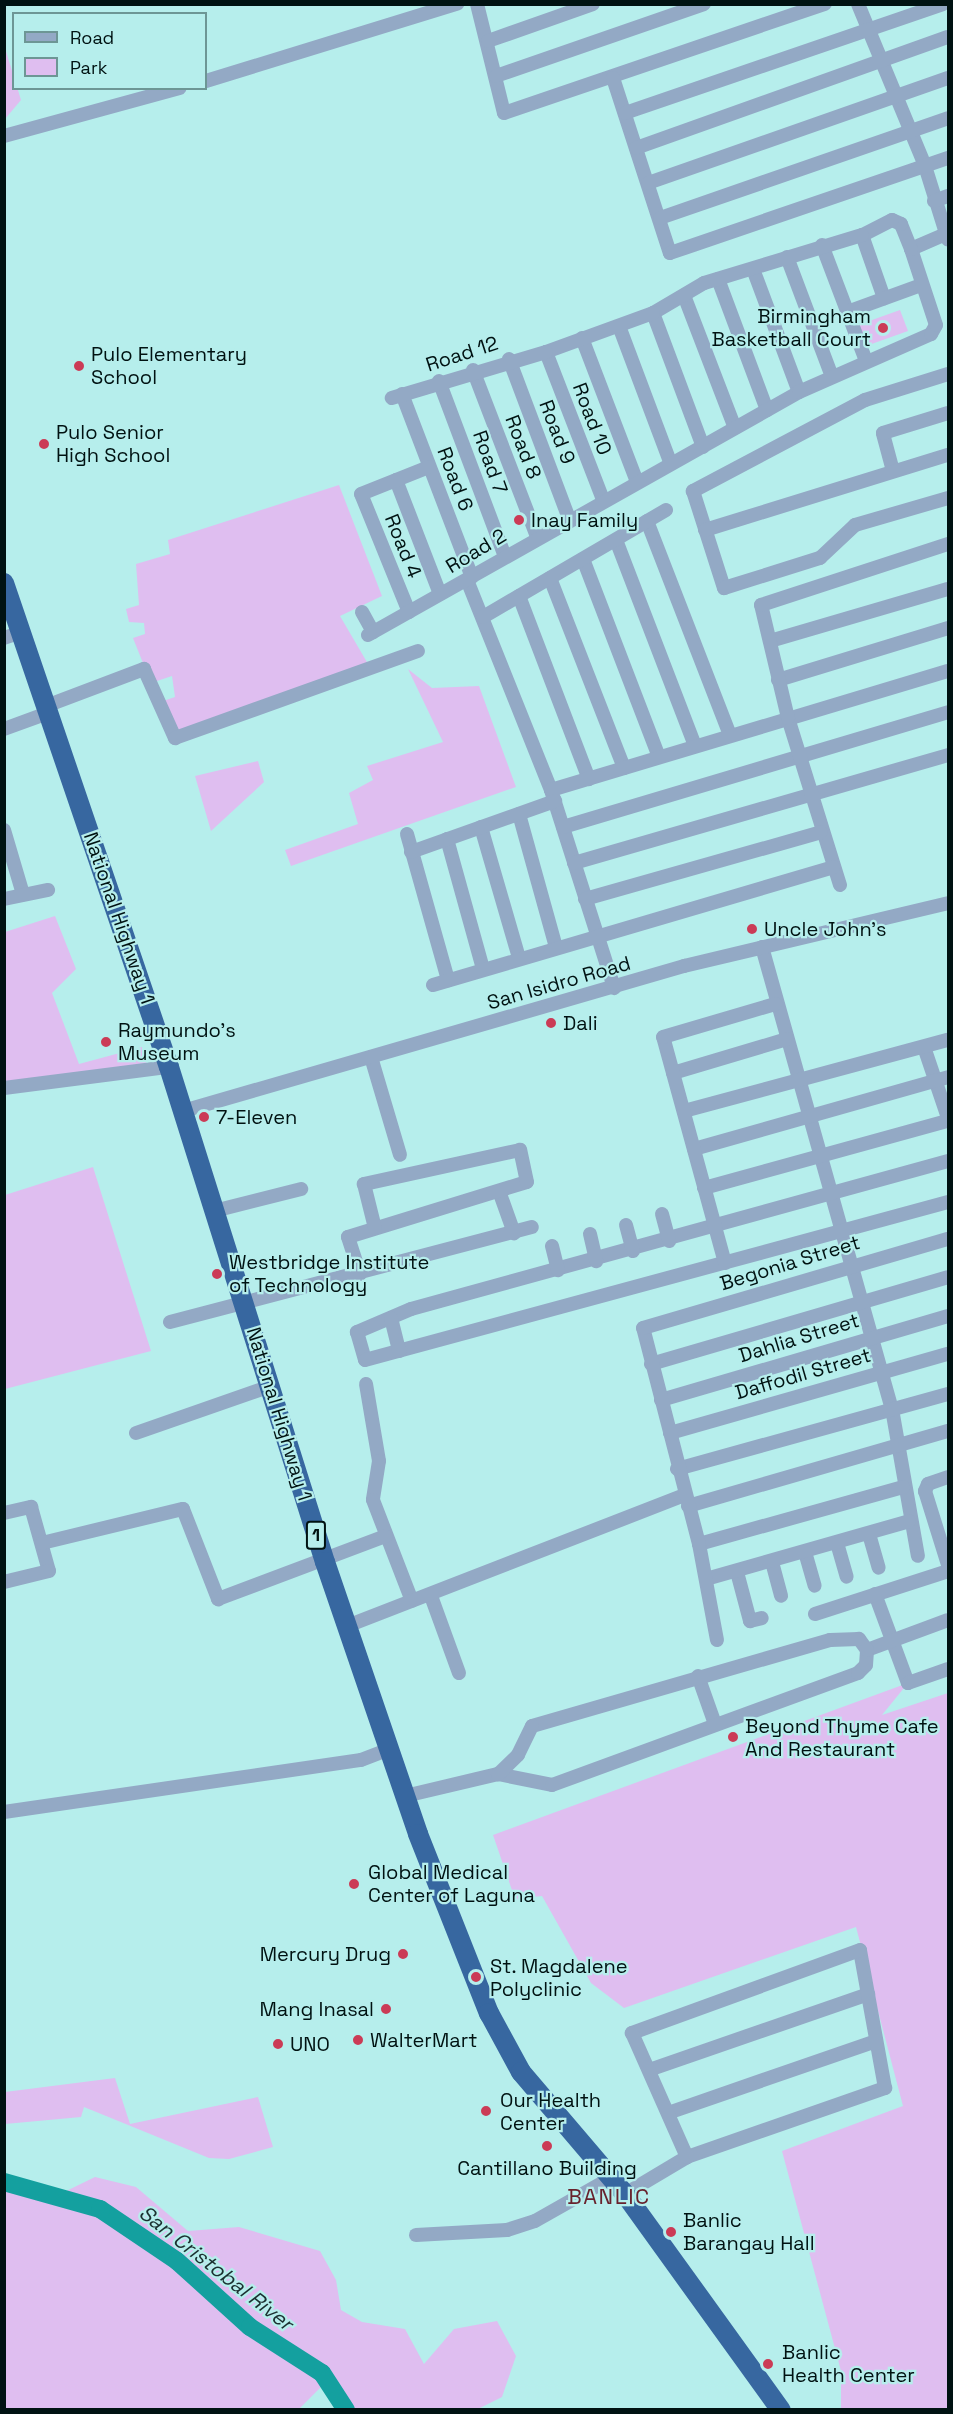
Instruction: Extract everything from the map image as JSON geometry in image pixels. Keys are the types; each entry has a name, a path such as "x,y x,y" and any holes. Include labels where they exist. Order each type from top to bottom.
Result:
{"highway":[{"name":"National Highway 1","path":"6,593 13,635 47,709 169,1067 325,1562 405,1796 505,2045 625,2194 781,2409"}],"street":[{"path":"207,81 441,7 457,4"},
{"path":"477,4 504,113 613,78 825,4"},
{"path":"488,41 593,4"},
{"path":"496,76 704,4"},
{"path":"847,312 921,285 911,249 948,236 934,201 925,166 912,131 858,4"},
{"path":"625,113 943,4"},
{"path":"636,148 948,37"},
{"path":"613,78 670,253 948,158"},
{"path":"648,183 948,78"},
{"path":"4,136 173,90"},
{"path":"660,218 948,118"},
{"path":"934,201 948,196"},
{"name":"Road 12","path":"397,396 509,359 546,352 653,313 718,279 822,245 862,235 896,220 911,249"},
{"path":"862,235 884,298"},
{"path":"822,245 866,361"},
{"path":"787,257 832,377"},
{"path":"753,269 799,392"},
{"path":"718,279 766,410"},
{"name":"Road 2","path":"362,612 371,633 537,537 799,392 934,332 921,285"},
{"path":"685,298 735,428"},
{"path":"653,313 703,447"},
{"path":"619,326 671,464"},
{"path":"582,338 637,482"},
{"name":"Road 10","path":"546,352 603,500"},
{"name":"Road 9","path":"509,359 569,519"},
{"name":"Road 8","path":"473,370 537,537"},
{"path":"948,374 865,400 693,491 724,588 820,558 855,525 948,498"},
{"name":"Road 7","path":"439,381 504,556"},
{"name":"Road 6","path":"397,396 429,467 474,597 553,796 614,988"},
{"path":"892,471 883,433 948,413"},
{"path":"705,530 948,455"},
{"path":"429,467 396,480 440,594"},
{"name":"Road 4","path":"396,480 361,494 409,612"},
{"path":"483,617 666,510"},
{"path":"648,521 730,735"},
{"path":"616,540 695,746"},
{"path":"840,885 821,832 788,718 762,606 948,544"},
{"path":"583,559 659,757"},
{"path":"550,578 624,768"},
{"path":"770,641 948,589"},
{"path":"519,596 589,779"},
{"path":"778,680 948,628"},
{"path":"4,729 144,669 175,738 418,651"},
{"path":"411,852 519,814 589,779 948,671"},
{"path":"563,827 948,712"},
{"path":"574,863 948,755"},
{"path":"519,814 556,947"},
{"path":"481,827 519,958"},
{"path":"4,830 23,894"},
{"path":"585,898 821,832"},
{"path":"407,834 448,981"},
{"path":"447,839 483,969"},
{"path":"433,985 833,867"},
{"path":"4,899 48,890"},
{"name":"San Isidro Road","path":"183,1111 762,947 948,903"},
{"path":"762,947 775,1004 822,1155 850,1264 892,1409 903,1488 918,1556"},
{"path":"725,1263 663,1037 775,1004"},
{"path":"673,1073 787,1039"},
{"path":"684,1111 798,1077 948,1040"},
{"path":"704,1188 948,1120 942,1079 924,1047"},
{"path":"371,1057 400,1155"},
{"path":"4,1088 169,1067"},
{"path":"694,1149 942,1079"},
{"path":"360,1274 348,1237 527,1182 520,1150 364,1184 375,1228"},
{"path":"948,1161 391,1318 357,1332 365,1360 842,1233 948,1202"},
{"path":"214,1211 301,1189"},
{"path":"499,1191 514,1233"},
{"path":"662,1214 669,1241"},
{"path":"626,1225 633,1251"},
{"path":"170,1322 360,1274 531,1227"},
{"path":"590,1234 596,1261"},
{"name":"Begonia Street","path":"651,1364 643,1328 850,1264 948,1239"},
{"path":"552,1246 558,1270"},
{"path":"717,1640 699,1544 677,1469 670,1432 651,1364 861,1300 948,1277"},
{"name":"Dahlia Street","path":"661,1400 872,1336 948,1316"},
{"path":"391,1318 399,1351"},
{"name":"Daffodil Street","path":"670,1432 948,1354"},
{"path":"366,1384 379,1461 373,1500 412,1601"},
{"path":"136,1433 271,1386"},
{"path":"677,1469 948,1394"},
{"path":"347,1626 686,1500 897,1448 948,1431"},
{"path":"948,1477 928,1484 925,1491 942,1525 948,1565"},
{"path":"699,1544 903,1488"},
{"path":"4,1513 31,1507 49,1571 4,1582"},
{"path":"42,1543 183,1509 218,1599 325,1562 386,1536"},
{"path":"706,1579 909,1521"},
{"path":"869,1534 879,1568"},
{"path":"837,1543 847,1577"},
{"path":"805,1552 815,1586"},
{"path":"772,1562 782,1596"},
{"path":"815,1614 948,1570"},
{"path":"737,1572 750,1621 762,1618"},
{"path":"875,1594 908,1683 948,1669"},
{"path":"431,1596 459,1672"},
{"path":"867,1650 948,1620"},
{"path":"405,1796 498,1774 527,1778 552,1785 858,1673 866,1665 867,1650 859,1639 847,1637 698,1676 532,1726 518,1755 498,1774"},
{"path":"698,1676 715,1724"},
{"path":"4,1812 360,1760 389,1749"},
{"path":"518,1755 527,1778"},
{"path":"625,2194 687,2157 885,2088 861,1951 849,1950 632,2033 687,2157"},
{"path":"648,2070 868,1994"},
{"path":"668,2113 876,2042"},
{"path":"416,2235 507,2230 535,2222 611,2178"}],"green space":[{"path":"5,48 12,71 12,90 18,90 21,100 4,119"},
{"name":"Birmingham Basketball Court","path":"900,310 908,331 866,346 858,325"},
{"path":"339,485 382,596 340,616 371,669 172,744 154,704 175,697 172,676 151,683 133,638 145,634 144,623 129,622 126,609 139,605 136,564 170,554 168,540"},
{"path":"408,669 432,688 479,686 516,787 291,866 285,850 358,824 349,793 373,780 367,766 443,742"},
{"path":"258,761 264,782 211,831 195,776"},
{"path":"55,916 76,969 52,993 79,1064 142,1047 147,1065 5,1084 5,932"},
{"path":"93,1167 151,1351 5,1389 5,1195"},
{"path":"908,1683 882,1715 948,1693 948,2409 841,2409 841,2371 782,2151 903,2106 856,1927 624,2008 591,1983 542,1896 515,1899 493,1835"},
{"path":"115,2078 130,2124 258,2097 273,2147 229,2159 209,2158 84,2107 81,2117 5,2124 5,2092"},
{"path":"95,2177 136,2187 188,2231 239,2227 320,2251 336,2280 341,2310 362,2322 405,2329 424,2364 454,2329 497,2321 516,2356 502,2397 478,2409 346,2409 328,2380 299,2409 5,2409 5,2184 56,2196"}],"waterway":[{"name":"San Cristobal River","path":"4,2182 100,2209 177,2261 250,2327 322,2373 346,2410"}],"place":[{"name":"Birmingham Basketball Court","path":"883,328"},
{"name":"Pulo Elementary School","path":"79,366"},
{"name":"Pulo Senior High School","path":"44,444"},
{"name":"Inay Family","path":"519,520"},
{"name":"Uncle John's","path":"752,929"},
{"name":"Dali","path":"551,1023"},
{"name":"Raymundo's Museum","path":"106,1042"},
{"name":"7-Eleven","path":"204,1117"},
{"name":"Westbridge Institute of Technology","path":"217,1274"},
{"name":"Beyond Thyme Cafe And Restaurant","path":"733,1737"},
{"name":"Global Medical Center of Laguna","path":"354,1884"},
{"name":"Mercury Drug","path":"403,1954"},
{"name":"St. Magdalene Polyclinic","path":"476,1977"},
{"name":"Mang Inasal","path":"386,2009"},
{"name":"WalterMart","path":"358,2040"},
{"name":"UNO","path":"278,2044"},
{"name":"Our Health Center","path":"486,2111"},
{"name":"Cantillano Building","path":"547,2146"},
{"name":"Banlic Barangay Hall","path":"671,2232"},
{"name":"Banlic Health Center","path":"768,2364"}],"district":[{"name":"BANLIC","path":"609,2197"}]}
